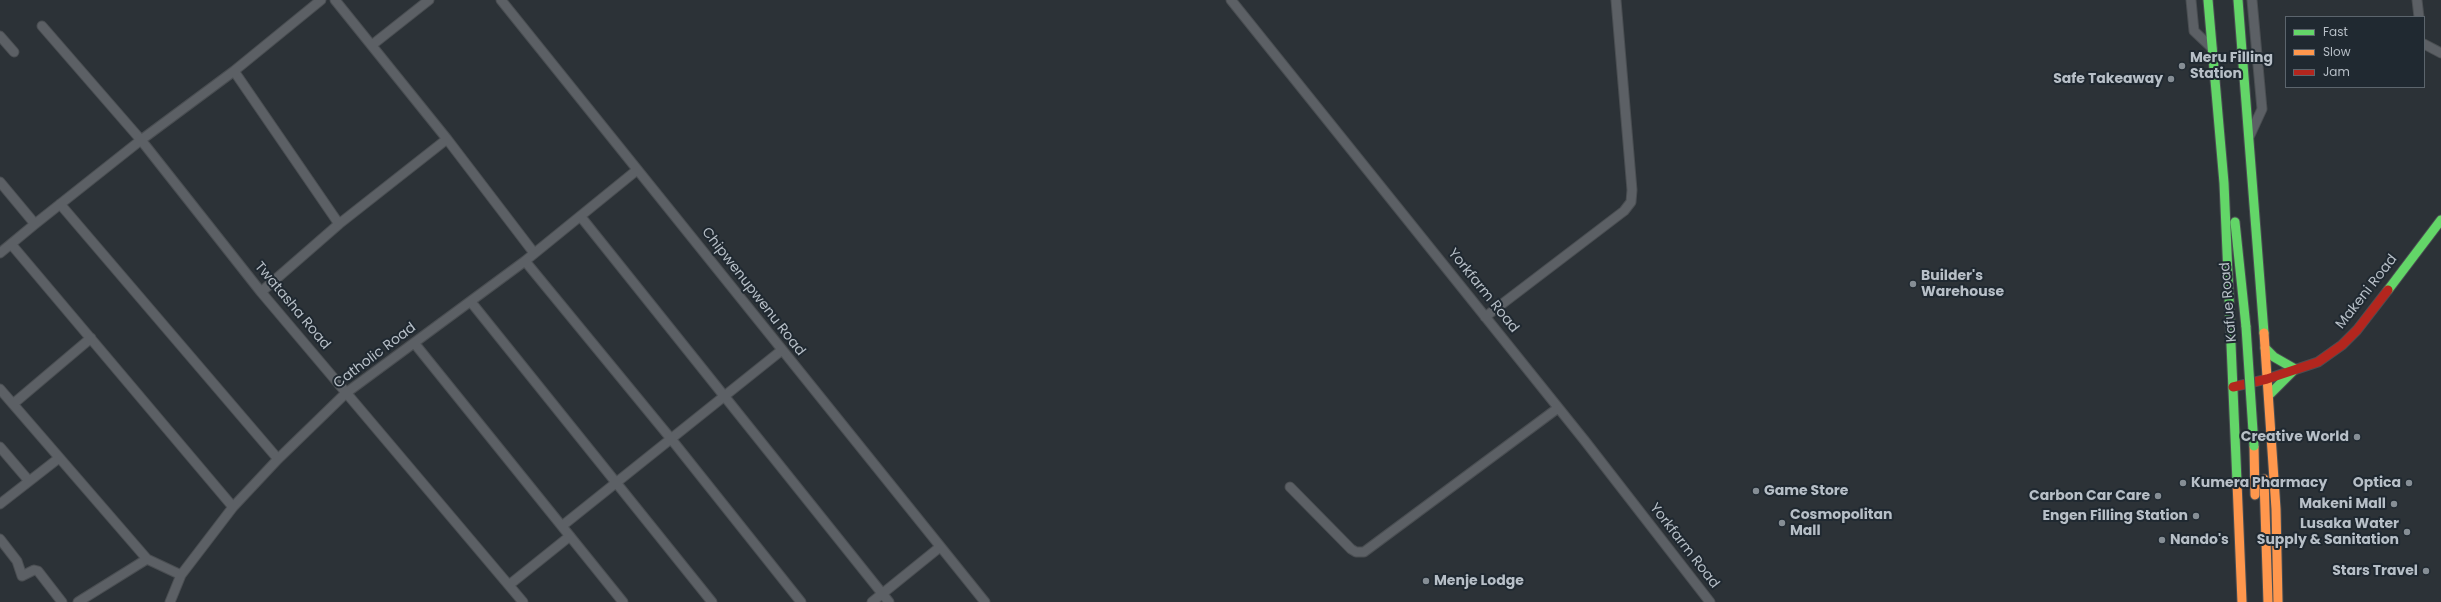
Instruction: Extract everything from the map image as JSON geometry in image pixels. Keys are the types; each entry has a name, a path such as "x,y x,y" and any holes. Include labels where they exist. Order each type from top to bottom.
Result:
{"main road":[{"name":"Kafue Road","path":"2208,0 2224,183 2242,602"},
{"name":"Kafue Road","path":"2216,0 2225,126 2246,327 2254,446 2255,508"},
{"path":"2230,0 2237,119"},
{"path":"2238,0 2269,395 2276,509 2278,602"},
{"name":"Kafue Road","path":"2242,177 2256,326 2263,444 2268,602"},
{"name":"Makeni Road","path":"2233,387 2267,379 2318,362 2330,354 2357,330 2441,220"},
{"path":"2265,348 2274,357 2295,369 2269,395"}],"street":[{"path":"0,253 141,140 234,71 321,0"},
{"path":"335,0 447,139 534,253"},
{"path":"372,45 429,0"},
{"name":"Chipwenupwenu Road","path":"501,0 984,602"},
{"name":"Yorkfarm Road","path":"1231,0 1558,408 1710,602"},
{"path":"1485,317 1624,211 1631,202 1632,190 1616,0"},
{"path":"2191,0 2194,31 2212,48"},
{"path":"2417,0 2419,16"},
{"path":"2248,140 2262,109 2252,4"},
{"name":"Twatasha Road","path":"42,26 141,140 261,292 523,602"},
{"path":"0,36 14,52"},
{"path":"2425,45 2441,53"},
{"path":"234,71 339,224"},
{"path":"261,292 339,224 447,139"},
{"name":"Catholic Road","path":"170,602 181,575 233,507 278,459 346,393 415,344 525,261 637,170"},
{"path":"0,182 35,224"},
{"path":"60,204 278,459"},
{"path":"581,217 889,602"},
{"path":"11,244 233,507"},
{"path":"525,261 672,440 801,602"},
{"path":"471,302 712,602"},
{"path":"13,404 91,338"},
{"path":"415,344 623,602"},
{"path":"562,526 672,440 782,350"},
{"path":"0,389 147,559 181,575"},
{"path":"1290,487 1351,549 1356,552 1364,552 1558,408"},
{"path":"0,447 29,481"},
{"path":"0,504 59,458"},
{"path":"509,585 570,536"},
{"path":"0,540 17,561 22,576 34,570 38,570 62,602"},
{"path":"872,602 940,547"},
{"path":"78,602 147,559"}],"traffic: fast":[{"path":"2208,0 2224,183 2237,482"},
{"path":"2238,0 2264,333"},
{"path":"2388,290 2441,220"},
{"path":"2235,222 2246,327"},
{"path":"2246,327 2254,446"},
{"path":"2265,348 2274,357 2295,369 2269,395"}],"traffic: slow":[{"path":"2264,333 2276,509 2278,602"},
{"path":"2254,446 2255,495"},
{"path":"2264,479 2268,602"},
{"path":"2237,482 2242,602"}],"traffic: jam":[{"path":"2233,387 2267,379 2318,362 2342,345 2357,330 2388,290"}],"place":[{"name":"Meru Filling Station","path":"2182,66"},
{"name":"Safe Takeaway","path":"2171,79"},
{"name":"Builder's Warehouse","path":"1913,284"},
{"name":"Creative World","path":"2357,437"},
{"name":"Kumera Pharmacy","path":"2183,483"},
{"name":"Optica","path":"2409,483"},
{"name":"Game Store","path":"1756,491"},
{"name":"Carbon Car Care","path":"2158,496"},
{"name":"Makeni Mall","path":"2394,504"},
{"name":"Engen Filling Station","path":"2196,516"},
{"name":"Cosmopolitan Mall","path":"1782,523"},
{"name":"Lusaka Water Supply & Sanitation","path":"2407,532"},
{"name":"Nando's","path":"2162,540"},
{"name":"Stars Travel","path":"2426,571"},
{"name":"Menje Lodge","path":"1426,581"}]}
